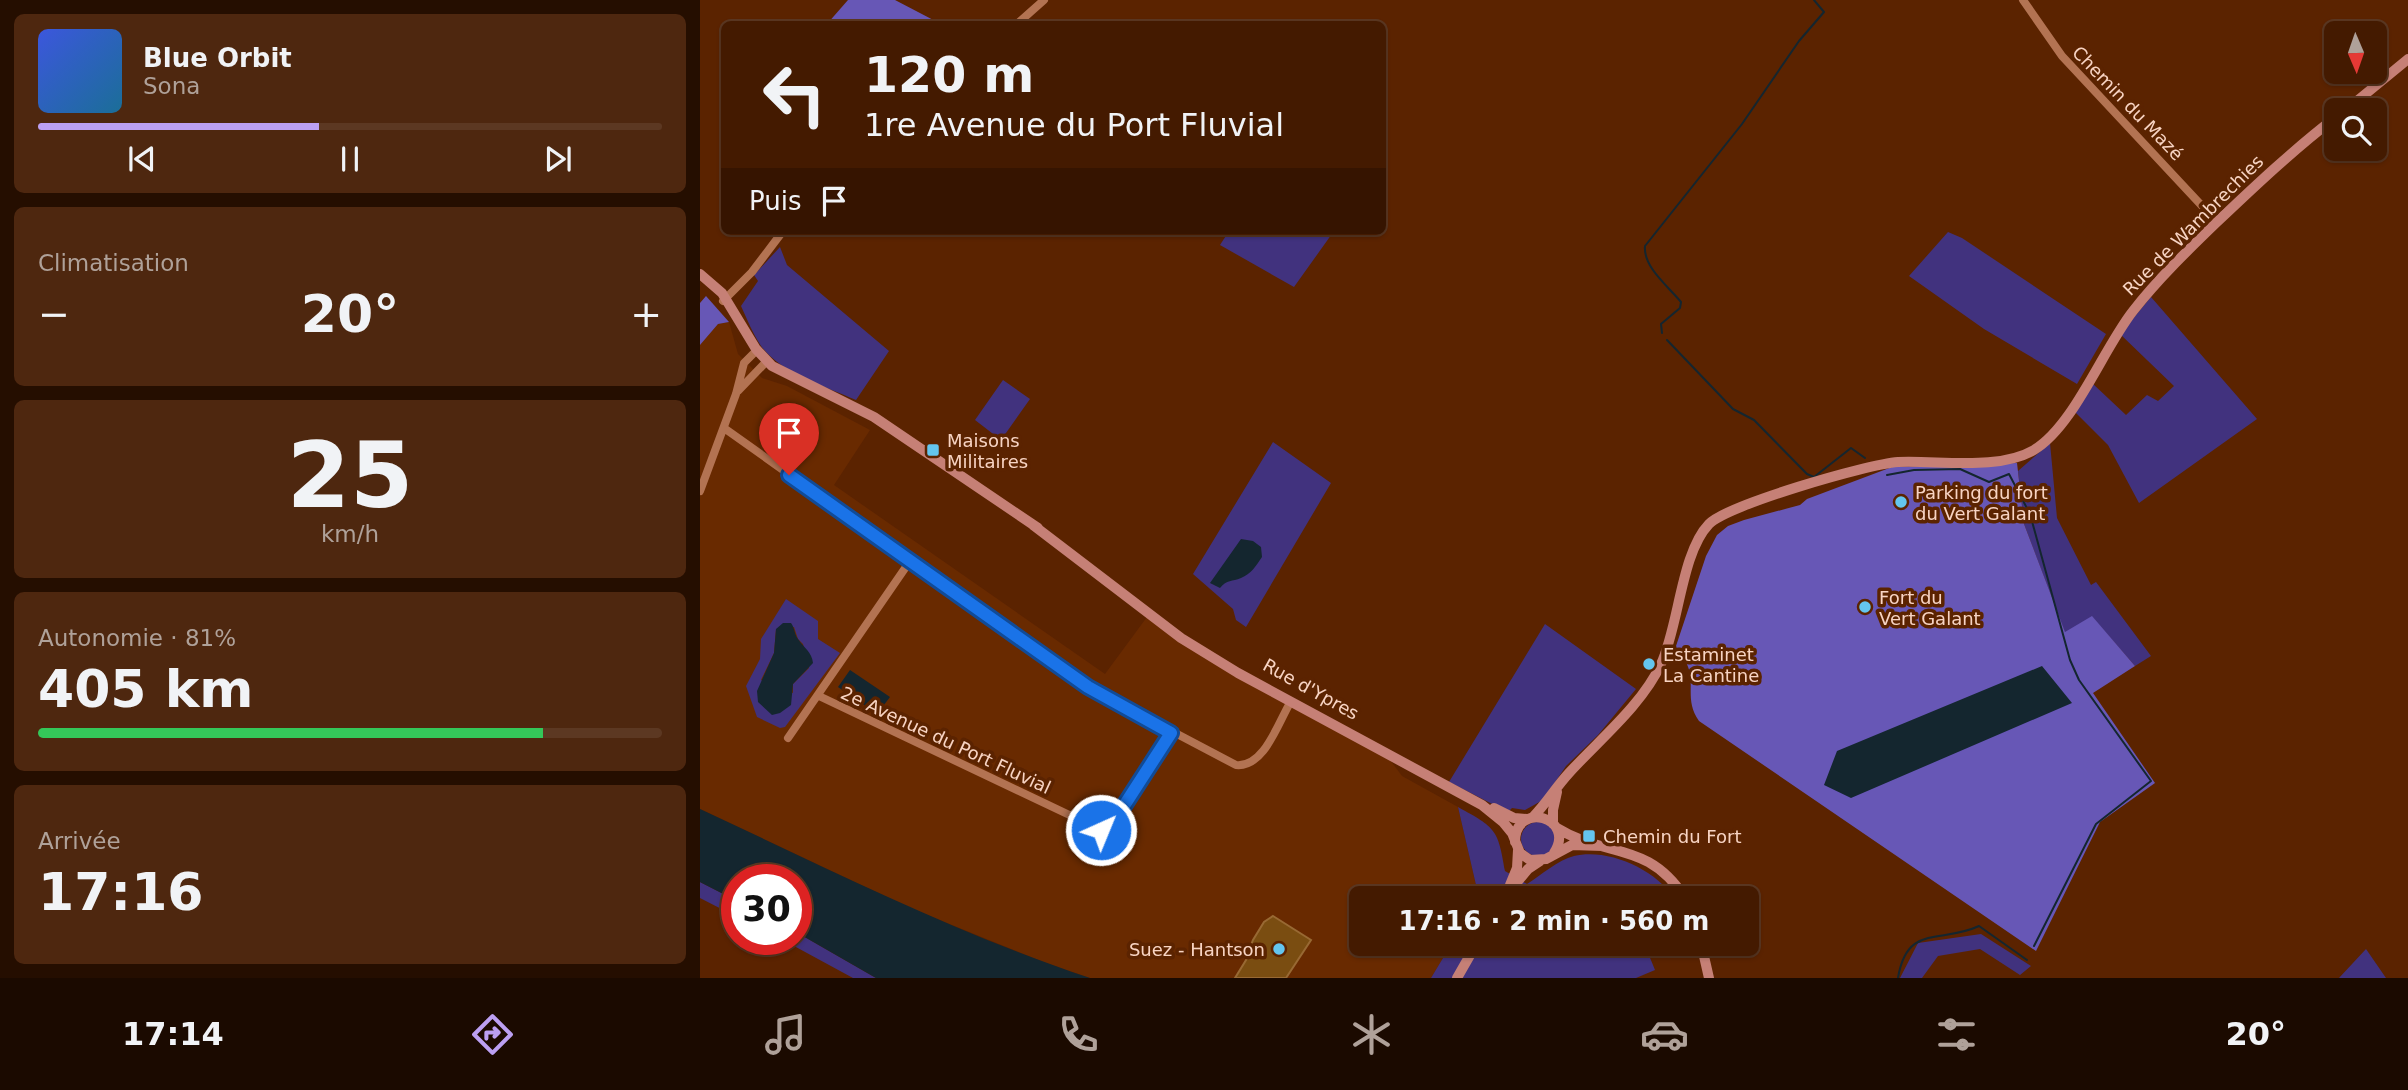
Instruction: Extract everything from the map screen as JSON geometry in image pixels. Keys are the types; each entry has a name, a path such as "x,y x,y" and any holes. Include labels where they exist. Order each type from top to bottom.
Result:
{"main road":[{"path":"2361,98 2408,59"},
{"name":"Rue de Wambrechies","path":"1530,818 1600,743 1653,680 1668,646 1694,550 1708,524 1738,507 1882,464 2007,460 2023,455 2042,444 2065,418 2130,314 2217,222 2281,161 2324,127"},
{"name":"Rue d'Ypres","path":"700,274 724,299 767,361 786,374 857,408 1073,549 1111,585 1186,641 1290,703 1463,795 1495,815 1508,829 1517,846"},
{"name":"Rue d'Ypres","path":"1225,665 1267,682 1342,723 1376,748"},
{"path":"1555,853 1560,840 1555,826 1555,800 1563,780"},
{"name":"Rue d'Ypres","path":"1463,795 1514,818 1530,818"},
{"path":"1509,886 1517,867 1518,827 1530,818 1545,818 1555,826 1603,846"},
{"path":"1514,886 1528,869 1572,845 1603,846 1627,851 1650,862 1676,886"},
{"path":"1517,846 1528,859 1540,861"},
{"path":"1457,978 1470,956"},
{"path":"1704,956 1709,978"}],"street":[{"path":"1020,21 1044,0"},
{"name":"Chemin du Mazé","path":"2023,0 2062,56 2217,222"},
{"path":"724,299 747,277 780,235"},
{"path":"700,491 736,394 744,363 757,350"},
{"path":"736,394 767,361"},
{"path":"724,428 1088,687 1236,765 1244,766 1257,758 1290,703"},
{"path":"788,738 910,561"},
{"name":"2e Avenue du Port Fluvial","path":"819,696 1101,830 1109,829 1171,733"}],"shaded area":[{"path":"848,0 895,0 935,21 830,21"},
{"path":"1948,232 1962,238 2106,334 2077,384 1984,329 1909,276"},
{"path":"1226,235 1331,235 1294,287 1220,245"},
{"path":"780,247 787,265 889,351 856,400 804,378 780,364 761,346 753,331 741,306 758,281 754,275"},
{"path":"706,296 729,322 718,324 700,345 700,303"},
{"path":"2151,297 2257,419 2139,503 2108,445 2075,412 2092,383 2126,415 2147,395 2158,401 2174,386 2120,334"},
{"path":"729,322 738,354 762,378 787,386 870,430 834,485 1105,674 1147,617 1390,760 1402,776 1458,807 1476,886 1349,886 1349,956 1444,956 1431,978 1090,978 1043,962 910,908 700,809 700,345 718,324"},
{"path":"1003,380 1030,399 1001,440 975,420"},
{"path":"1273,442 1331,483 1246,627 1236,620 1233,609 1193,574"},
{"path":"2050,443 2057,518 2091,585 2096,582 2151,656 2135,666 2092,617 2065,633 2024,524 2018,471"},
{"path":"2017,463 2024,524 2065,632 2092,616 2135,666 2093,693 2155,783 2100,822 2036,951 1699,721 1691,702 1688,667 1675,649 1706,556 1717,535 1728,526 1800,505 1807,499 1892,467"},
{"path":"786,599 818,621 818,639 840,653 785,727 780,728 757,717 746,686 760,659 761,639","holes":["794,627 803,644 809,668 793,684 793,693 761,680 774,653 776,629"]},
{"path":"1545,624 1636,689 1598,735 1566,766 1543,800 1525,810 1512,808 1508,812 1449,782"},
{"path":"1458,807 1488,825 1500,846 1505,871 1527,884 1568,858 1587,854 1630,863 1664,886 1476,886"},
{"path":"1538,822 1550,827 1555,839 1550,851 1538,856 1526,851 1521,839 1526,827"},
{"path":"700,882 721,893 721,909 700,898"},
{"path":"1981,934 2031,966 2020,975 1980,949 1938,956 1922,978 1900,978 1918,943"},
{"path":"812,941 876,978 853,978 811,955"},
{"path":"2366,949 2386,978 2339,978"},
{"path":"1444,956 1649,956 1655,970 1636,978 1431,978"}],"water":[{"path":"1241,539 1253,541 1261,547 1262,557 1258,564 1248,574 1227,582 1220,588 1210,583"},
{"path":"783,623 791,623 813,663 793,684 791,705 772,715 758,702 757,691 774,653 776,629"},
{"path":"2042,666 2072,703 1851,798 1824,785 1837,751"},
{"path":"850,670 890,697 877,714 838,687"},
{"path":"700,809 941,921 1090,978 876,978 812,941 812,864 721,864 721,893 700,882"}],"building":[{"name":"Suez - Hantson","path":"1273,916 1311,940 1286,978 1235,978 1254,947 1251,945 1253,940 1264,922"}],"waterway":[{"path":"1662,333 1661,324 1680,308 1681,302 1652,269 1645,254 1645,246 1742,124 1799,41 1824,12 1814,0"},
{"path":"1667,340 1733,409 1754,420 1807,474 1814,477 1851,448 1865,458"},
{"path":"1887,475 1914,470 1960,469 1989,482 2009,474 2030,514 2070,660 2079,680 2151,781 2096,824 2034,946"},
{"path":"1898,978 1909,949 1918,942 1979,926 2027,960"}],"place":[{"name":"Maisons Militaires","path":"933,450"},
{"name":"Parking du fort du Vert Galant","path":"1901,502"},
{"name":"Fort du Vert Galant","path":"1865,607"},
{"name":"Estaminet La Cantine","path":"1649,664"},
{"name":"Chemin du Fort","path":"1589,836"},
{"name":"Suez - Hantson","path":"1279,949"}],"route":[{"path":"789,475 1088,687 1171,733 1109,829 1101,830"}]}
